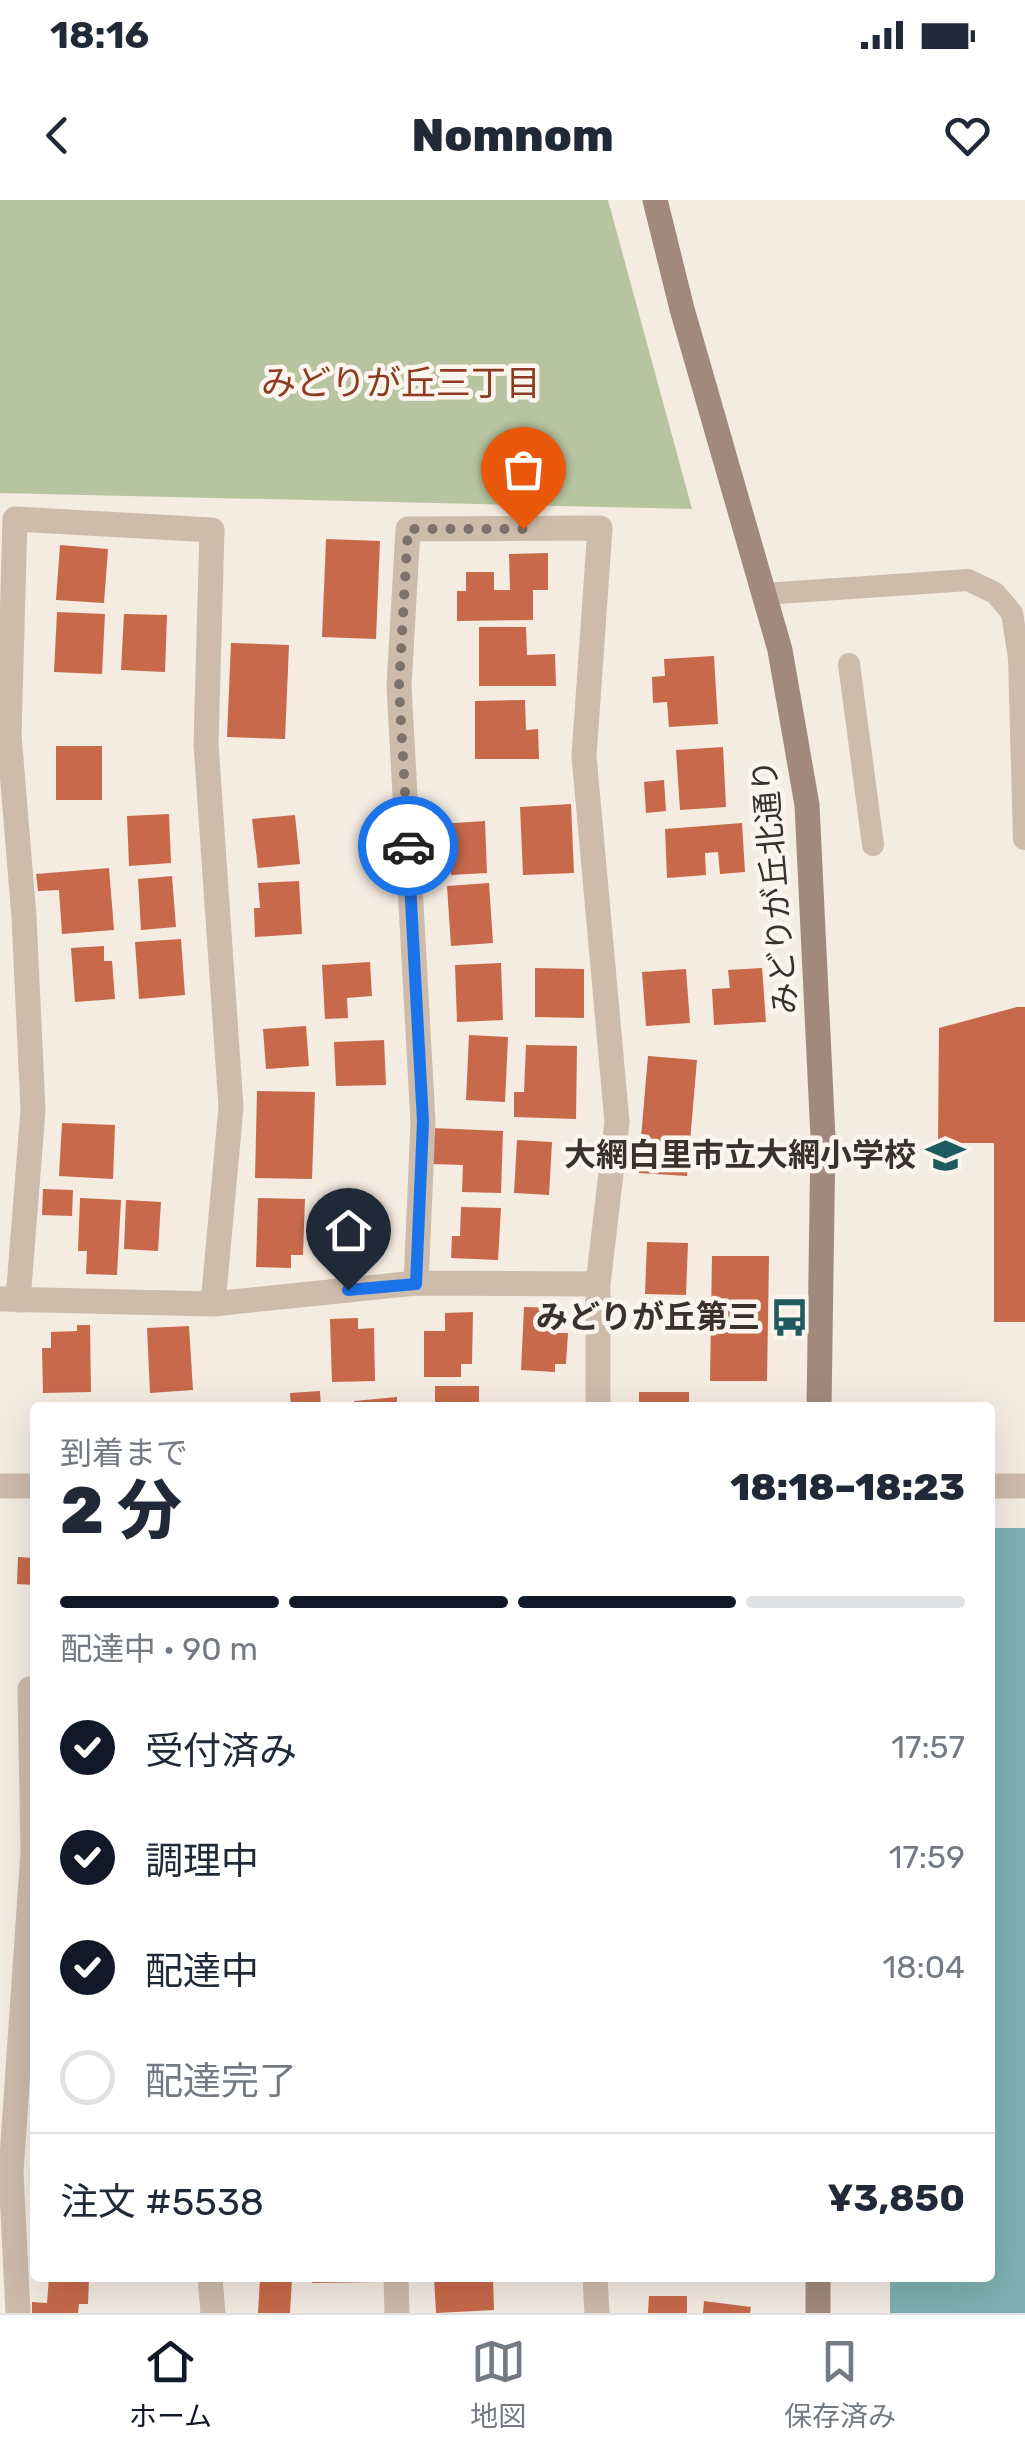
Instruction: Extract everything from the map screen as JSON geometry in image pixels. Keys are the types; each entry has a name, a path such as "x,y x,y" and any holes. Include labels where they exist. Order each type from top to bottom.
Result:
{"street":[{"name":"みどりが丘北通り","path":"656,200 682,309 780,650 807,805 824,1138 818,1402"},
{"path":"214,1304 231,1106 206,744 212,530 15,519 9,735 24,917 33,1110 9,1299 214,1304 416,1284 598,1284"},
{"path":"416,1284 423,1122 399,686 408,529 600,528 584,756 616,1122 598,1284 598,1402"},
{"path":"0,1486 30,1486"},
{"path":"995,1486 1025,1486"},
{"path":"18,2313 11,2172 30,1896"},
{"path":"210,2282 212,2313"},
{"path":"396,2282 397,2313"},
{"path":"595,2282 597,2313"},
{"path":"818,2282 818,2313"}],"lane":[{"path":"764,594 968,580 994,592 1012,614 1019,658 1024,839"},
{"path":"849,664 873,845"}],"green space":[{"path":"0,200 608,200 692,509 0,493"}],"water":[{"path":"995,1528 1025,1528 1025,2313 890,2313 890,2282 995,2282"}],"building":[{"path":"326,539 380,541 376,639 322,637"},
{"path":"60,545 108,549 104,603 56,600"},
{"path":"548,553 548,590 533,590 533,620 457,621 457,591 466,591 466,572 494,572 494,590 510,590 509,554"},
{"path":"57,612 105,614 102,674 54,672"},
{"path":"124,614 167,615 165,672 121,670"},
{"path":"479,627 526,627 527,655 555,654 556,686 479,686"},
{"path":"231,643 289,645 285,739 227,737"},
{"path":"714,656 718,724 669,727 667,702 653,703 652,677 665,676 664,659"},
{"path":"525,700 526,730 538,729 539,759 475,759 475,701"},
{"path":"56,746 102,746 102,800 56,800"},
{"path":"723,747 726,807 680,810 676,750"},
{"path":"664,780 666,811 646,813 644,782"},
{"path":"571,804 574,873 523,875 520,807"},
{"path":"169,814 171,863 129,866 127,816"},
{"path":"295,815 300,864 258,868 252,819"},
{"path":"485,821 487,873 451,875 450,859 440,859 439,824"},
{"path":"742,823 745,872 720,874 718,852 705,853 706,875 667,878 665,829"},
{"path":"109,868 114,930 62,934 59,890 38,891 36,874"},
{"path":"172,876 176,927 141,930 138,879"},
{"path":"299,881 302,934 255,937 254,908 260,908 258,883"},
{"path":"489,883 493,943 451,946 447,886"},
{"path":"181,939 185,995 139,999 135,942"},
{"path":"104,946 104,961 112,961 115,999 75,1002 71,948"},
{"path":"370,962 372,996 347,998 348,1018 325,1019 322,965"},
{"path":"501,963 503,1020 457,1022 455,965"},
{"path":"535,968 584,969 584,1018 535,1017"},
{"path":"762,968 766,1022 714,1025 712,989 730,988 728,970"},
{"path":"686,969 690,1023 646,1026 642,972"},
{"path":"1025,1007 1025,1322 994,1322 994,1143 938,1143 939,1028"},
{"path":"306,1026 309,1066 266,1069 263,1029"},
{"path":"469,1035 508,1037 505,1102 466,1100"},
{"path":"384,1040 386,1085 336,1086 334,1042"},
{"path":"526,1045 577,1046 576,1119 514,1117 514,1092 524,1092"},
{"path":"648,1056 697,1060 687,1176 638,1173"},
{"path":"257,1091 315,1092 312,1179 255,1178"},
{"path":"62,1123 115,1125 113,1179 59,1176"},
{"path":"432,1128 503,1131 501,1193 462,1192 463,1165 431,1164"},
{"path":"517,1140 552,1142 549,1195 514,1193"},
{"path":"43,1189 73,1190 72,1216 42,1215"},
{"path":"80,1198 121,1200 117,1275 86,1274 87,1251 78,1251"},
{"path":"258,1198 305,1199 303,1255 291,1255 291,1268 256,1267"},
{"path":"126,1200 161,1202 158,1251 124,1249"},
{"path":"461,1207 501,1208 498,1260 451,1258 452,1236 460,1236"},
{"path":"647,1242 688,1243 686,1295 645,1294"},
{"path":"712,1256 769,1256 767,1381 710,1381"},
{"path":"524,1307 558,1308 556,1333 568,1333 566,1364 555,1364 555,1372 521,1370"},
{"path":"473,1312 472,1364 461,1364 461,1377 424,1377 424,1331 445,1331 445,1313"},
{"path":"358,1318 358,1329 374,1328 375,1381 332,1382 330,1319"},
{"path":"77,1325 90,1325 91,1392 43,1393 42,1348 51,1348 51,1332 77,1331"},
{"path":"189,1326 193,1390 150,1393 147,1328"},
{"path":"435,1386 479,1386 479,1402 435,1402"},
{"path":"320,1391 321,1402 291,1402 290,1393"},
{"path":"639,1392 689,1392 689,1402 639,1402"},
{"path":"397,1397 397,1402 354,1401"},
{"path":"18,1557 30,1558 30,1585 17,1584"},
{"path":"49,2282 89,2282 88,2304 79,2304 78,2313 32,2313 32,2302 47,2303"},
{"path":"260,2282 292,2282 290,2313 258,2313"},
{"path":"434,2282 493,2282 494,2310 436,2313"},
{"path":"649,2296 687,2296 687,2313 648,2313"},
{"path":"704,2301 751,2307 750,2313 703,2313"}],"way so far":[{"path":"408,846 399,686 408,529 523,529"}],"place":[{"name":"大網白里市立大網小学校","path":"946,1155"},
{"name":"みどりが丘第三","path":"790,1317"}],"district":[{"name":"みどりが丘三丁目","path":"401,383"}],"route":[{"path":"348,1290 416,1284 423,1122 408,846"}]}
